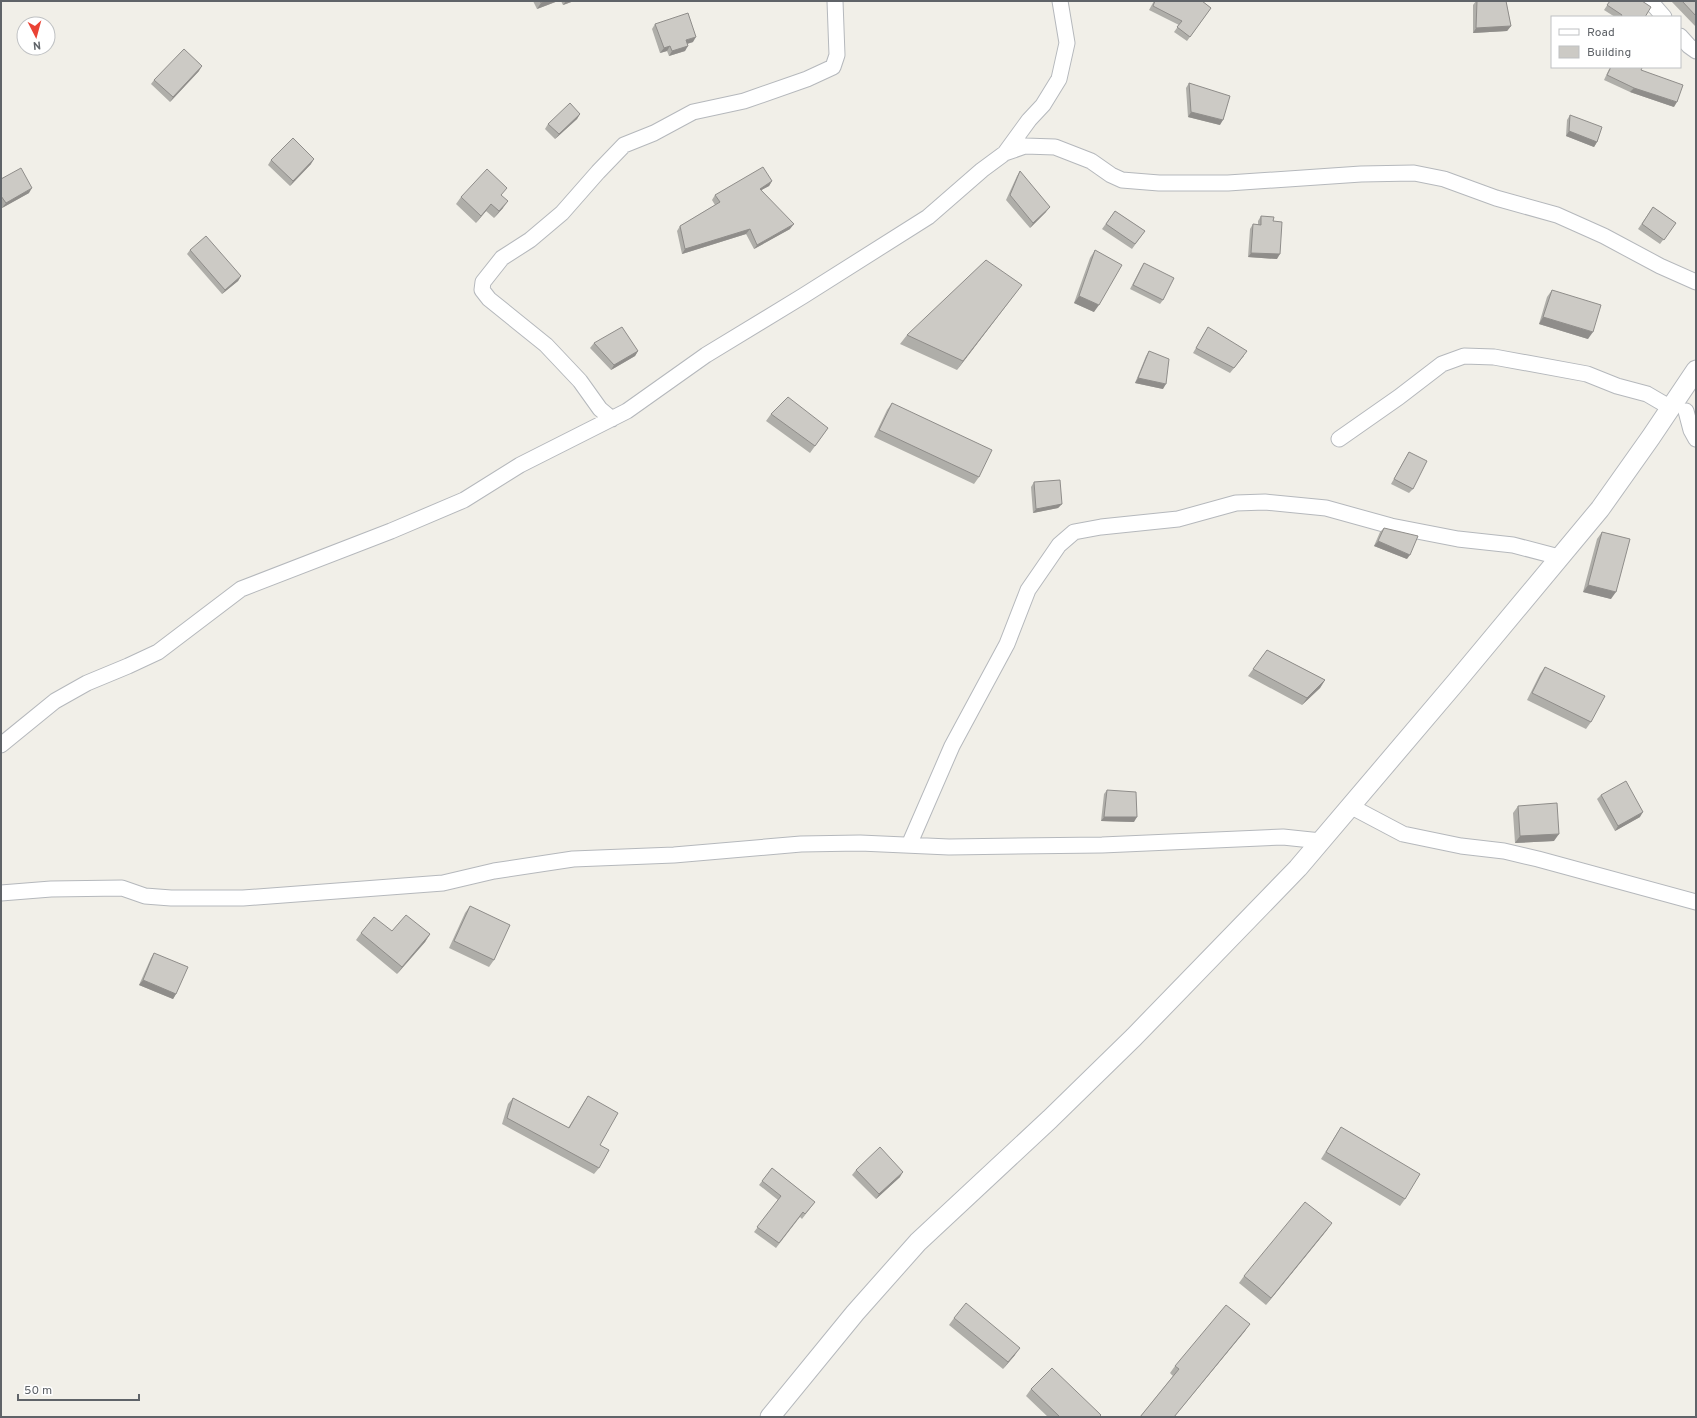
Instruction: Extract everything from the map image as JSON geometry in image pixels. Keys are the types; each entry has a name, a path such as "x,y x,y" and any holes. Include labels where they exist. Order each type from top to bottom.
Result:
{"street":[{"path":"612,419 600,409 580,381 546,345 489,299 482,290 482,282 502,258 530,240 562,213 624,145 654,133 694,112 744,101 807,79 833,67 837,55 835,1"},
{"path":"1005,153 1029,120 1044,105 1059,79 1067,44 1060,1"},
{"path":"1650,1 1663,16"},
{"path":"1681,37 1696,51"},
{"path":"1,745 55,701 87,683 158,652 241,589 391,531 464,500 520,465 627,411 706,355 928,217 982,170 1005,153 1025,146 1055,147 1091,161 1111,175 1122,180 1166,183 1228,184 1361,174 1414,173 1444,179 1496,198 1557,215 1604,236 1660,266 1696,282"},
{"path":"1339,439 1399,397 1442,364 1464,356 1494,357 1587,374 1617,386 1647,394 1681,410 1696,438"},
{"path":"770,1417 855,1313 918,1242 1050,1119 1134,1037 1298,868 1456,682 1681,410 1696,370"},
{"path":"909,845 952,746 1007,644 1028,590 1059,545 1074,532 1101,527 1178,519 1236,503 1265,502 1326,508 1391,526 1458,539 1513,545 1559,557"},
{"path":"1350,806 1403,834 1461,846 1504,851 1696,902"},
{"path":"1,894 51,889 122,888 145,896 171,898 243,898 443,883 494,871 573,859 674,855 801,844 860,843 949,847 1102,845 1283,837 1321,841"}],"building":[{"path":"1155,1 1202,1 1211,8 1190,37 1177,27 1182,21 1153,6"},
{"path":"1477,1 1506,1 1511,26 1476,28"},
{"path":"1610,1 1642,1 1651,7 1646,16 1622,16 1607,5"},
{"path":"1682,1 1696,1 1696,16"},
{"path":"688,13 696,37 686,40 688,46 672,51 670,46 664,48 655,24"},
{"path":"184,49 202,66 173,97 154,80"},
{"path":"1610,68 1642,68 1641,70 1683,85 1677,102 1634,88 1607,75"},
{"path":"1189,83 1230,96 1223,120 1191,112"},
{"path":"570,103 580,114 559,134 548,124"},
{"path":"1570,115 1602,127 1597,142 1569,131"},
{"path":"293,138 314,159 293,181 271,160"},
{"path":"763,167 772,181 760,189 794,224 757,245 750,229 685,249 680,226 720,202 715,195"},
{"path":"21,168 32,188 6,203 1,196 1,179"},
{"path":"487,169 507,188 501,195 508,201 499,211 491,204 481,216 461,197"},
{"path":"1020,171 1050,207 1033,223 1010,195"},
{"path":"1653,207 1676,223 1664,240 1642,224"},
{"path":"1115,211 1145,231 1135,244 1106,224"},
{"path":"1261,216 1274,217 1273,221 1282,222 1280,254 1251,253 1253,224 1261,225"},
{"path":"206,236 241,276 225,290 190,250"},
{"path":"1095,250 1122,265 1099,305 1079,296"},
{"path":"986,260 1022,285 963,361 907,335"},
{"path":"1144,263 1174,278 1163,300 1133,285"},
{"path":"1552,290 1601,305 1593,332 1543,317"},
{"path":"622,327 638,351 614,365 594,343"},
{"path":"1208,327 1247,351 1234,368 1196,348"},
{"path":"1149,351 1169,359 1166,384 1138,378"},
{"path":"788,397 828,428 815,446 771,414"},
{"path":"892,403 992,450 979,477 879,430"},
{"path":"1409,452 1427,461 1413,489 1394,479"},
{"path":"1060,480 1062,504 1036,509 1034,482"},
{"path":"1384,528 1418,536 1410,555 1378,541"},
{"path":"1602,532 1630,539 1616,592 1588,585"},
{"path":"1267,650 1325,680 1307,698 1253,669"},
{"path":"1545,667 1605,696 1591,722 1532,693"},
{"path":"1626,781 1643,812 1618,826 1601,795"},
{"path":"1107,790 1136,792 1137,817 1104,817"},
{"path":"1557,803 1559,834 1520,836 1518,806"},
{"path":"470,906 510,925 494,960 454,941"},
{"path":"406,915 430,934 402,967 361,933 374,917 392,931"},
{"path":"154,953 188,967 176,994 143,980"},
{"path":"588,1096 618,1113 600,1145 609,1150 599,1168 507,1118 513,1098 569,1128"},
{"path":"1341,1127 1420,1174 1405,1199 1326,1152"},
{"path":"880,1147 903,1172 879,1194 856,1170"},
{"path":"772,1168 815,1202 805,1214 803,1212 779,1243 757,1227 781,1196 762,1181"},
{"path":"1305,1202 1332,1223 1271,1298 1244,1276"},
{"path":"966,1303 1020,1348 1008,1362 954,1318"},
{"path":"1226,1305 1250,1324 1174,1417 1140,1417 1179,1369 1175,1366"},
{"path":"1052,1368 1101,1415 1099,1417 1060,1417 1031,1389"}]}
